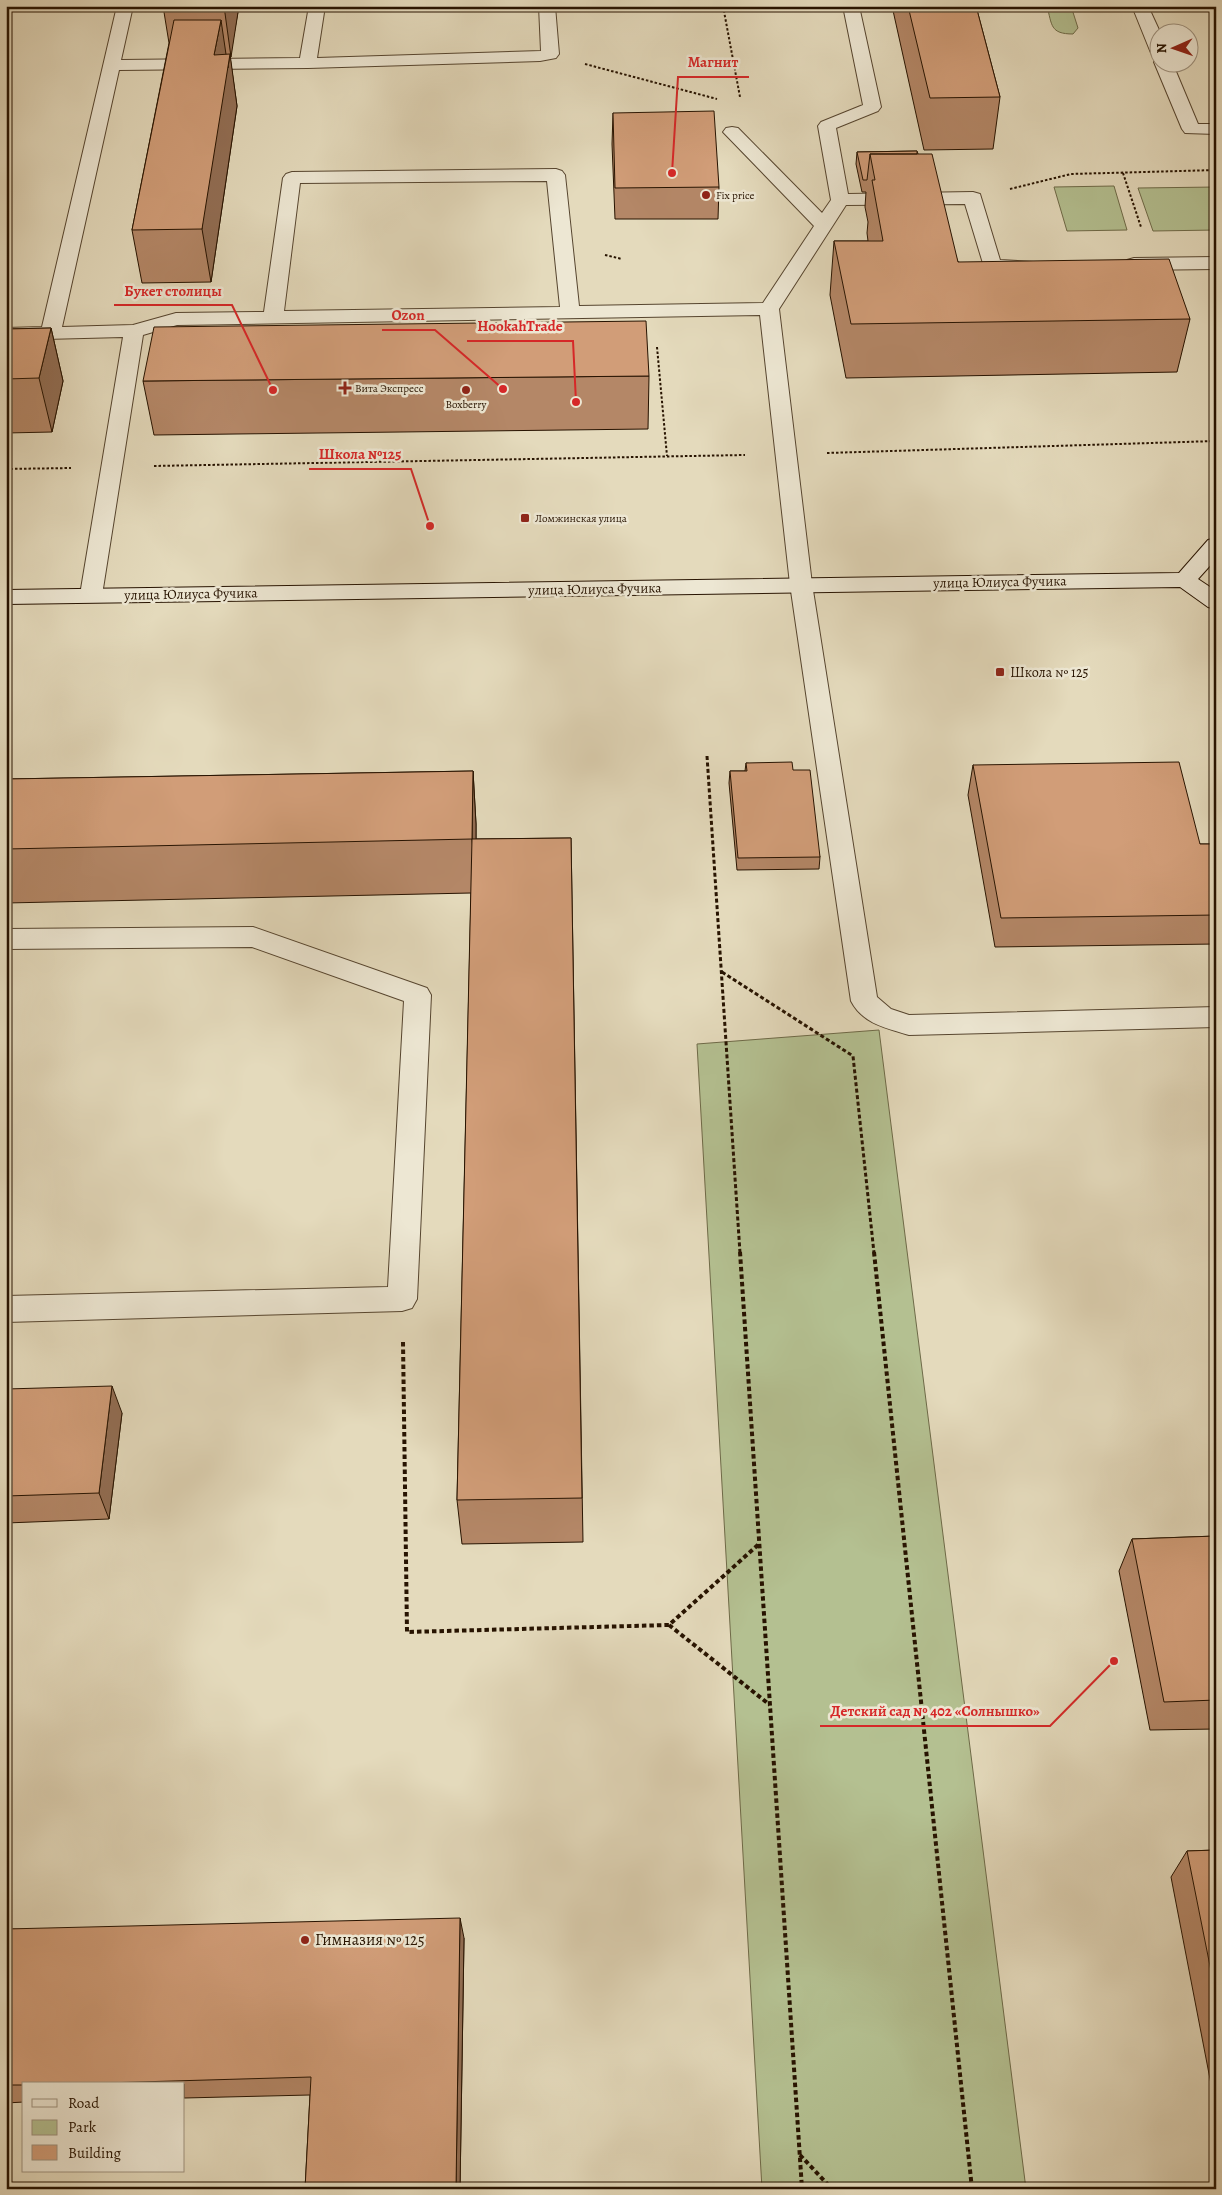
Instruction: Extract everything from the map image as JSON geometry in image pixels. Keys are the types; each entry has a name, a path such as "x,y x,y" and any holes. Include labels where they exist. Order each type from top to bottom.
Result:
{"main road":[{"path":"50,333 125,6"},
{"path":"308,63 317,6"},
{"path":"111,65 308,63 550,54 547,6"},
{"path":"851,6 872,107 828,126 840,200 769,309 801,584 864,1001 882,1016 908,1025 1216,1018"},
{"path":"1140,6 1150,30"},
{"path":"1167,72 1191,129 1216,128"},
{"path":"732,132 824,225"},
{"path":"273,318 292,178 556,175 570,312"},
{"path":"840,200 973,198 992,266 1048,265"},
{"path":"1115,264 1216,262"},
{"path":"6,334 134,331 176,319 769,309"},
{"path":"91,595 134,331"},
{"path":"1216,545 1185,580 1216,602"},
{"name":"улица Юлиуса Фучика","path":"6,597 537,590 801,584 1185,580"},
{"path":"6,940 253,937 418,996 402,1299 6,1310"}],"path":[{"path":"550,54 722,100"},
{"path":"973,198 1071,174 1216,170"},
{"path":"1123,173 1152,264"},
{"path":"654,311 667,456"},
{"path":"6,470 786,454 1216,440"},
{"path":"707,756 802,2189"},
{"path":"722,972 853,1056 972,2189"},
{"path":"402,1299 407,1632 669,1625 770,1705"},
{"path":"669,1625 759,1544"},
{"path":"800,2154 832,2189"}],"green space":[{"path":"1047,6 1071,6 1078,28 1073,34 1065,34 1053,27"},
{"path":"1114,186 1127,230 1067,231 1054,187"},
{"path":"1216,187 1216,230 1153,231 1138,188"},
{"path":"879,1030 1026,2189 762,2189 697,1044"}],"building":[{"path":"908,6 976,6 1000,97 930,98"},
{"path":"174,20 221,20 214,55 230,54 202,229 132,230"},
{"path":"714,111 719,187 615,188 613,113"},
{"path":"917,151 917,154 870,154 867,180 863,180 857,152"},
{"path":"870,154 932,154 958,262 1169,259 1190,319 851,324 834,241 883,241 872,180 875,180"},
{"path":"646,321 649,376 143,381 154,327"},
{"path":"51,328 39,378 6,379 6,329"},
{"path":"792,762 793,770 810,770 820,857 738,858 730,771 747,771 746,763"},
{"path":"1179,762 1200,844 1216,844 1216,915 1001,918 973,765"},
{"path":"473,771 472,839 6,849 6,779"},
{"path":"571,838 582,1498 457,1500 472,839"},
{"path":"112,1386 99,1493 6,1496 6,1389"},
{"path":"1216,1536 1216,1700 1164,1702 1132,1539"},
{"path":"1216,1850 1216,1996 1187,1851"},
{"path":"460,1918 456,2189 305,2189 311,2077 138,2082 22,2082 22,2085 6,2085 6,1929"}],"place":[{"name":"Магнит","path":"672,173"},
{"name":"Fix price","path":"706,195"},
{"name":"Вита Экспресс","path":"345,388"},
{"name":"Ozon","path":"503,389"},
{"name":"Букет столицы","path":"273,390"},
{"name":"Boxberry","path":"466,390"},
{"name":"HookahTrade","path":"576,402"},
{"name":"Ломжинская улица","path":"525,518"},
{"name":"Школа №125","path":"430,526"},
{"name":"Школа № 125","path":"1000,672"},
{"name":"Детский сад № 402 «Солнышко»","path":"1114,1661"},
{"name":"Гимназия № 125","path":"305,1940"}]}
